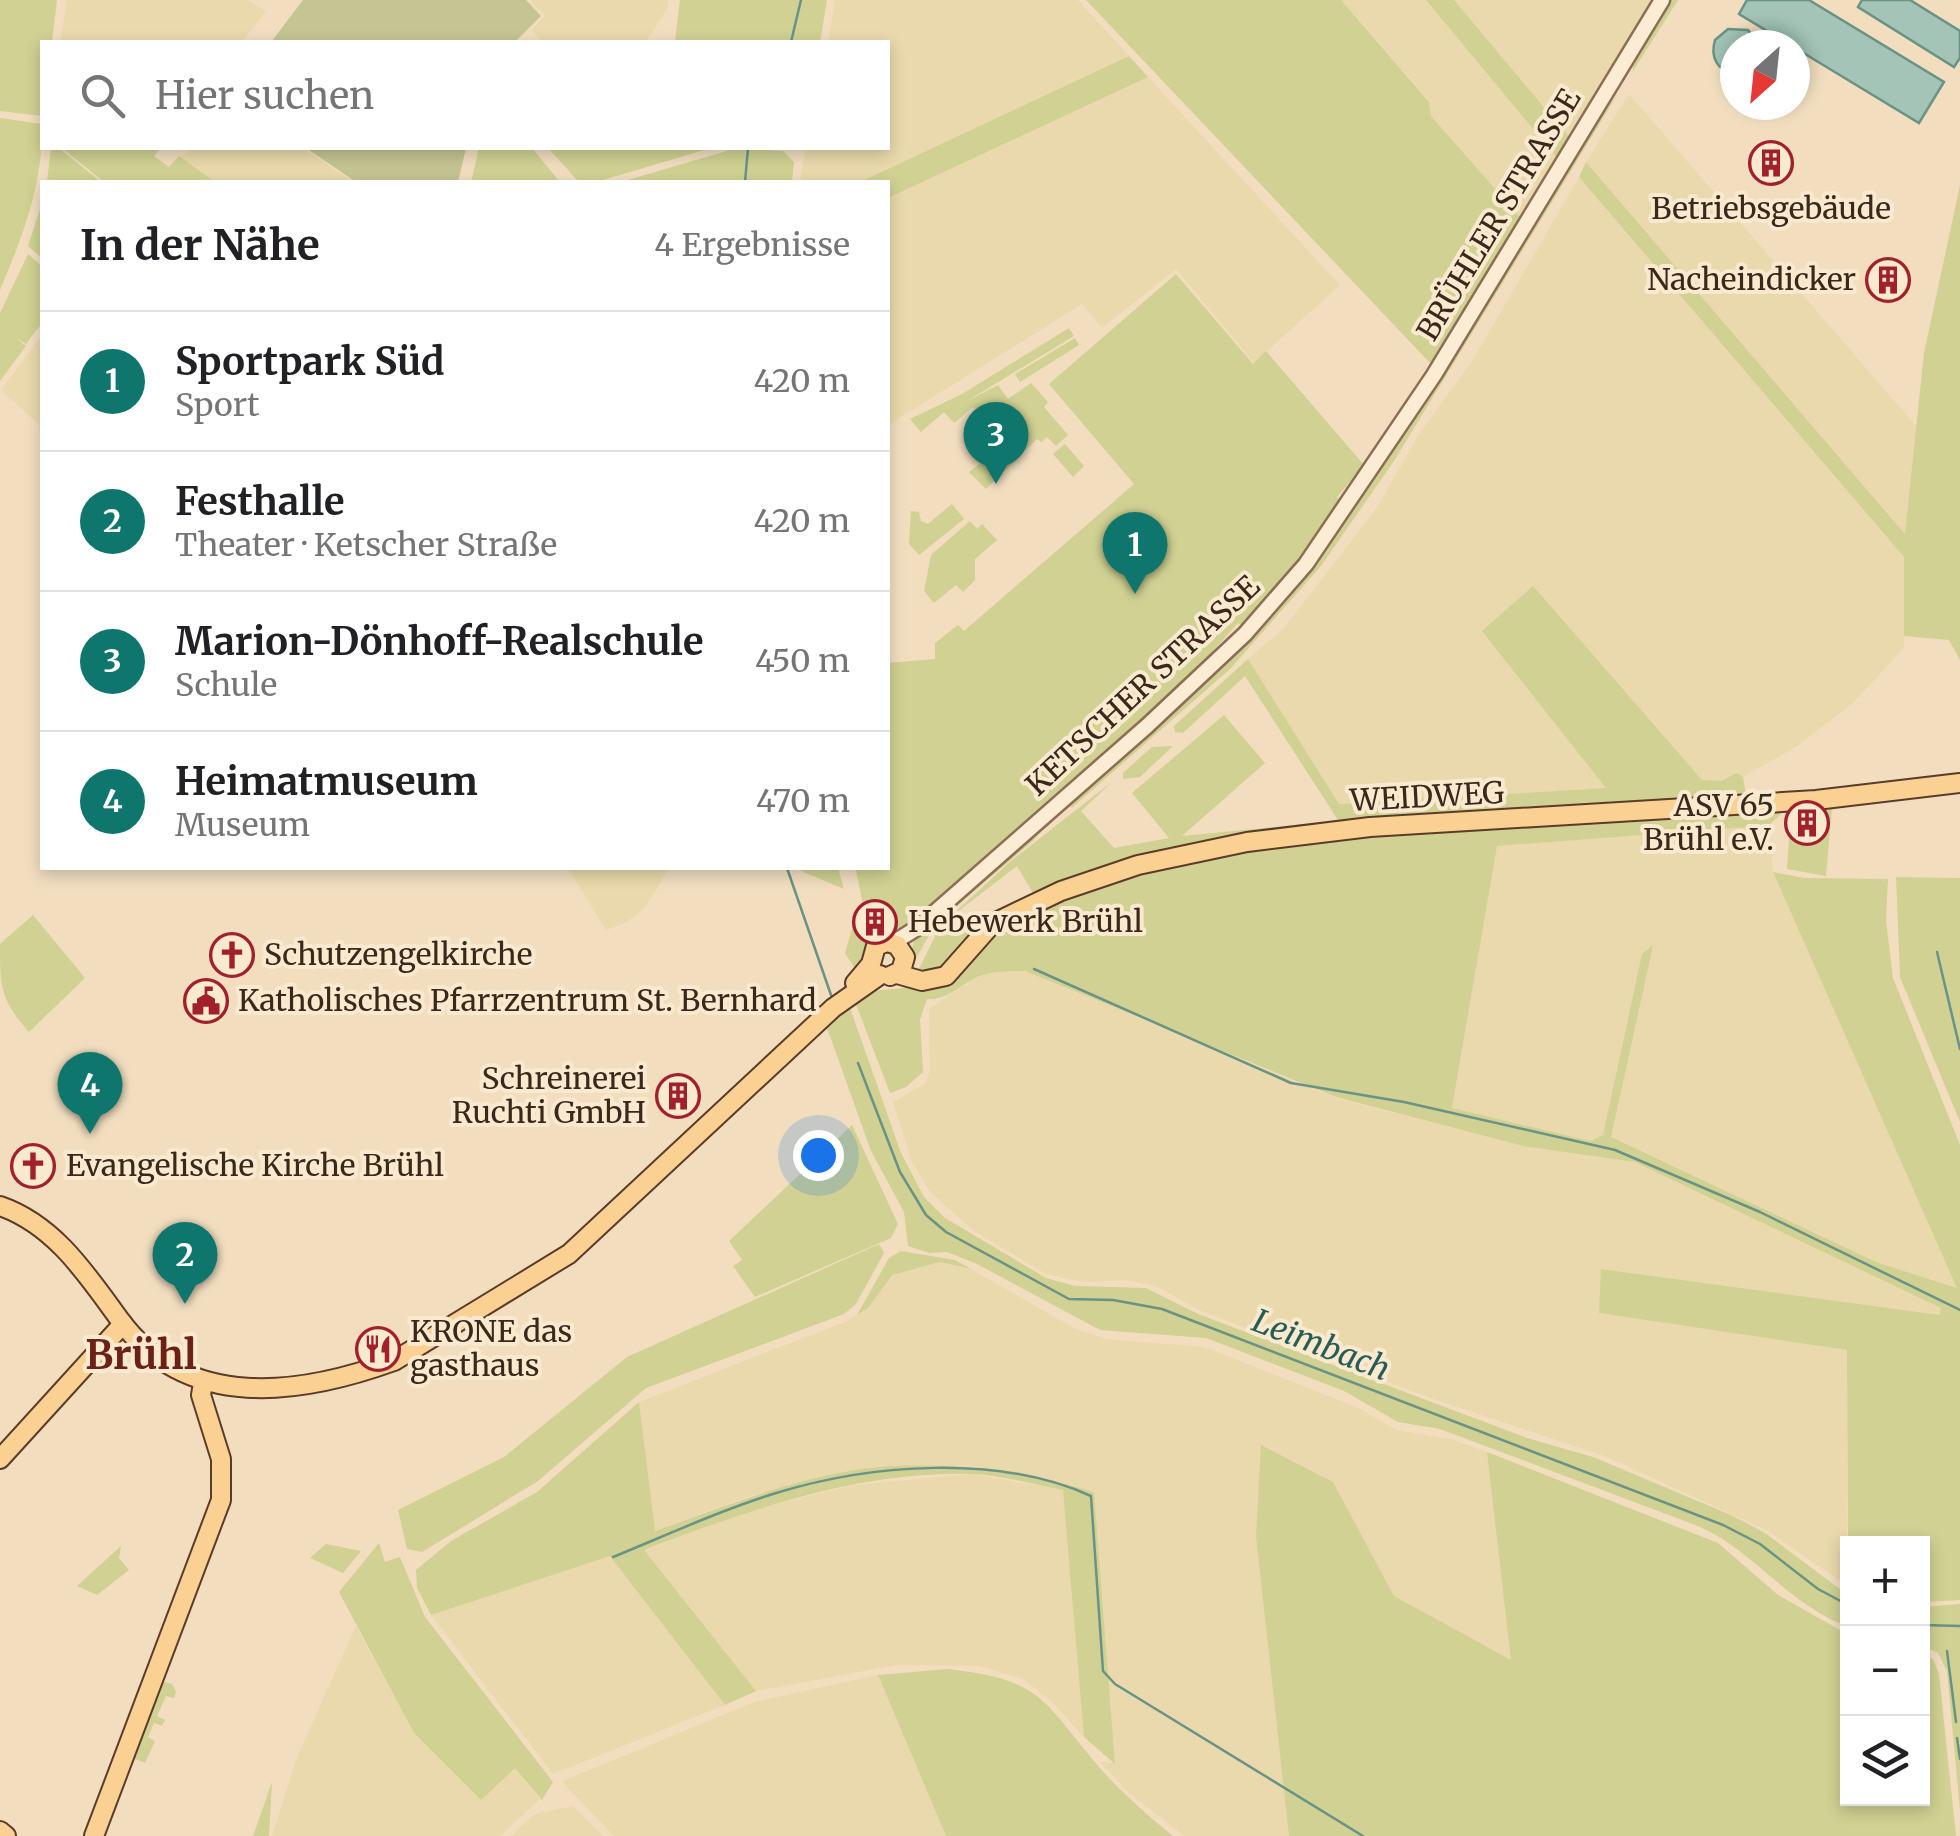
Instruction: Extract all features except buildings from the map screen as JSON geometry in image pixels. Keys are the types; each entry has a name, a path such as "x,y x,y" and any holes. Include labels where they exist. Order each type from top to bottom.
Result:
{"main road":[{"name":"WEIDWEG","path":"891,962 922,981 936,979 951,972 974,939 1002,916 1090,880 1202,850 1319,831 1772,804 1960,783"},
{"path":"0,1206 25,1216 50,1236 123,1324 181,1372 203,1383 294,1388 394,1362 570,1254 840,1002 891,962"},
{"path":"0,1458 123,1324"},
{"path":"94,1836 221,1500 223,1475 201,1395 203,1383"}],"street":[{"name":"BRÜHLER STRASSE","path":"1381,458 1662,0"},
{"name":"KETSCHER STRASSE","path":"891,962 916,928 1245,634 1306,564 1381,458"}],"shaded area":[{"path":"67,0 248,0 266,11 244,40 60,40"},
{"path":"530,0 668,0 668,7 647,40 541,40 531,30 545,16"},
{"path":"835,0 1078,0 1129,56 864,180 800,180 806,150 890,150 890,40 828,40"},
{"path":"1341,0 1426,0 1557,158 1520,217 1431,116 1429,101"},
{"path":"1454,0 1657,0 1569,137"},
{"path":"1747,0 1809,0 1944,82 1919,123 1810,57 1810,30 1765,30 1739,14"},
{"path":"1862,0 1910,0 1960,31 1960,58 1954,67 1858,7"},
{"path":"1720,36 1720,67 1713,52"},
{"path":"1148,77 1340,285 1254,363 1176,269 1102,328 1082,304 890,424 890,197"},
{"path":"1629,94 1917,427 1906,535 1586,162"},
{"path":"188,150 306,150 350,180 213,180 181,158"},
{"path":"1579,177 1904,557 1904,648 1853,703 1796,747 1743,777 1737,774 1721,781 1702,780 1656,728 1482,631 1608,788 1339,804 1248,659 1284,628 1376,509 1419,434 1473,360"},
{"path":"40,338 40,425 1,390"},
{"path":"1769,825 1773,872 1958,1288 1876,1262 1610,1137 1652,946 1642,955 1603,1135 1590,1141 1452,1109 1497,846"},
{"path":"569,870 668,870 646,906 627,922 606,930"},
{"path":"999,971 1025,971 1336,1098 1523,1146 1635,1162 1942,1308 1941,1315 1602,1269 1599,1313 1847,1350 1847,1536 1840,1536 1840,1580 1768,1531 1607,1457 1433,1399 1201,1311 1156,1286 1126,1280 1082,1282 1046,1274 974,1231 930,1192 911,1160 893,1102 926,1083 930,1070 929,1009 974,978"},
{"path":"940,1262 971,1269 1074,1328 1106,1339 1204,1347 1357,1407 1396,1430 1450,1439 1487,1452 1512,1661 1394,1596 1333,1482 1262,1446 1256,1537 1289,1836 1184,1836 1128,1792 1100,1762 1115,1763 1094,1492 975,1466 848,1471 747,1497 654,1531 639,1402 847,1321 868,1308 891,1275"},
{"path":"973,1474 1064,1490 1084,1737 1052,1702 1023,1679 979,1666 896,1665 756,1691 643,1551 749,1510 853,1485"},
{"path":"610,1555 725,1705 553,1774 431,1615"},
{"path":"356,1626 414,1733 480,1799 515,1768 540,1799 500,1836 272,1836 297,1757"},
{"path":"878,1675 946,1836 614,1836 563,1781 754,1702"},
{"path":"573,1806 603,1836 511,1836 535,1814"}],"green space":[{"path":"0,0 57,0 52,40 40,40 40,116 0,111"},
{"path":"303,0 526,0 541,16 517,40 273,40"},
{"path":"680,0 827,0 820,40 675,40"},
{"path":"1086,0 1341,0 1429,102 1431,116 1520,217 1431,364"},
{"path":"1426,0 1454,0 1569,137 1557,158"},
{"path":"1670,0 1678,0 1633,71 1633,61"},
{"path":"1129,56 1148,77 890,197 890,180 864,180"},
{"path":"1619,92 1394,461 1321,566 1231,668 1073,807 1068,806 1316,560 1372,483 1567,164"},
{"path":"0,118 40,124 41,150 30,208 0,290"},
{"path":"51,150 61,150 99,180 47,180"},
{"path":"64,150 159,150 154,156 169,167 179,156 212,180 102,180"},
{"path":"309,150 466,150 458,180 353,180"},
{"path":"479,150 534,150 558,180 471,180"},
{"path":"550,150 704,150 603,180 577,180"},
{"path":"730,150 783,151 794,162 792,180 628,180"},
{"path":"1586,162 1905,534 1924,353 1960,185 1960,660 1949,640 1904,636 1904,557 1579,177"},
{"path":"40,209 40,256 28,246"},
{"path":"28,254 40,264 40,326 26,344 16,338 26,346 0,381 0,313"},
{"path":"1176,274 1253,364 1266,351 1364,465 1337,497 1343,504 1283,584 1243,627 1238,623 1175,693 916,920 885,934 869,922 855,870 890,870 890,663 935,659 935,643 958,625 964,631 1134,484 1049,384"},
{"path":"1069,328 1074,336 967,401 998,385 1008,399 1031,383 1048,402 1044,407 1068,435 1056,446 1047,437 1041,442 1037,439 986,489 969,472 1005,444 999,436 1004,431 992,416 986,421 973,407 954,423 944,412 921,432 910,419 962,394"},
{"path":"1075,338 1079,345 1020,382 1015,374"},
{"path":"1065,444 1084,466 1073,477 1053,454"},
{"path":"952,504 964,519 919,555 909,544 911,511 919,512 921,521 928,524"},
{"path":"970,521 977,529 982,524 997,540 975,559 975,580 963,592 956,585 934,603 924,591 931,555"},
{"path":"1533,586 1702,780 1721,781 1737,773 1743,777 1747,801 1338,820 1245,676 1183,733 1175,732 1174,726 1248,659 1339,804 1606,788 1482,631"},
{"path":"1224,715 1265,763 1182,836 1316,823 1202,843 1034,895 1017,866 952,916 958,929 979,919 981,925 943,970 919,969 940,926 1011,861 1113,781 1081,811 1114,848 1169,838 1132,793"},
{"path":"1173,746 1140,777 1123,779 1123,773 1152,747"},
{"path":"1832,809 1826,876 1787,869 1791,812"},
{"path":"1785,810 1769,825 1497,846 1452,1108 1590,1141 1603,1135 1642,954 1653,945 1611,1137 1876,1262 1957,1288 1773,872 1804,878 1888,879 1886,920 1893,978 1960,1145 1960,1600 1930,1602 1930,1536 1848,1536 1847,1350 1599,1313 1601,1269 1940,1315 1941,1308 1635,1162 1523,1146 1336,1097 1025,971 983,975 948,995 927,999 920,1020 923,1072 906,1087 890,1093 854,999 869,991 926,986 999,925 1116,877 1306,837"},
{"path":"1046,825 1033,841 936,923 913,964 909,958 914,941"},
{"path":"799,870 839,870 844,889"},
{"path":"1896,877 1960,878 1960,1122 1900,977"},
{"path":"33,915 85,978 29,1032 4,992 0,944"},
{"path":"854,922 866,945 865,965 856,970 845,953"},
{"path":"849,1005 901,1153 924,1197 945,1218 1046,1278 1075,1286 1146,1288 1198,1314 1527,1438 1593,1457 1731,1515 1765,1533 1840,1589 1840,1623 1807,1605 1737,1549 1698,1526 1440,1429 1398,1422 1344,1391 1206,1338 1100,1330 977,1264 947,1252 929,1253 908,1246 904,1212 871,1151 826,1025"},
{"path":"852,1125 898,1224 891,1238 755,1297 733,1266 742,1260 729,1241"},
{"path":"879,1244 884,1253 856,1304 844,1314 646,1388 538,1481 422,1552 407,1549 398,1510 504,1457 627,1357"},
{"path":"901,1251 955,1260 971,1269 940,1262 892,1275 868,1308 857,1315 889,1258"},
{"path":"639,1402 655,1531 796,1483 874,1468 970,1468 1035,1477 1094,1492 1115,1764 1084,1737 1063,1490 972,1474 887,1479 804,1496 644,1550 756,1691 725,1705 610,1556 431,1615 417,1588 416,1570 451,1541 537,1492"},
{"path":"1261,1445 1333,1482 1394,1596 1511,1660 1487,1452 1718,1543 1778,1595 1840,1630 1840,1806 1930,1806 1930,1658 1933,1659 1939,1674 1956,1836 1289,1836 1256,1537"},
{"path":"379,1543 385,1562 400,1557 425,1617 553,1782 542,1800 515,1768 481,1800 414,1733 339,1592"},
{"path":"326,1544 361,1551 343,1573 310,1558"},
{"path":"121,1546 119,1558 129,1570 97,1595 77,1586"},
{"path":"1960,1604 1960,1810 1947,1671 1938,1653 1930,1650 1930,1606"},
{"path":"948,1669 1004,1680 1038,1697 1116,1785 1173,1836 946,1836 878,1675"},
{"path":"164,1682 172,1684 176,1692 174,1698 166,1696 157,1716 165,1720 162,1726 154,1723 148,1737 155,1741 145,1763 130,1757"},
{"path":"272,1782 269,1836 253,1836"}],"waterway":[{"name":"Leimbach","path":"791,40 801,0"},
{"name":"Leimbach","path":"745,180 748,150"},
{"name":"Leimbach","path":"788,870 831,995"},
{"path":"1937,952 1960,1049"},
{"path":"1034,969 1291,1083 1404,1102 1615,1150 1760,1212 1960,1310"},
{"name":"Leimbach","path":"858,1063 900,1172 926,1215 946,1232 1069,1299 1113,1300 1162,1309 1723,1525 1760,1544 1818,1589 1840,1601"},
{"path":"613,1557 755,1500 852,1475 893,1470 976,1469 1055,1483 1091,1496 1103,1671 1115,1684 1363,1836"},
{"name":"Leimbach","path":"1930,1625 1960,1626"},
{"path":"1947,1651 1956,1722"},
{"path":"1957,1738 1960,1759"}],"place":[{"name":"Betriebsgebäude","path":"1771,163"},
{"name":"Nacheindicker","path":"1888,280"},
{"name":"Marion-Dönhoff-Realschule","path":"996,484"},
{"name":"Sportpark Süd","path":"1135,594"},
{"name":"ASV 65 Brühl e.V.","path":"1807,823"},
{"name":"Hebewerk Brühl","path":"875,922"},
{"name":"Schutzengelkirche","path":"232,955"},
{"name":"Katholisches Pfarrzentrum St. Bernhard","path":"206,1001"},
{"name":"Schreinerei Ruchti GmbH","path":"678,1096"},
{"name":"Heimatmuseum","path":"90,1134"},
{"name":"Evangelische Kirche Brühl","path":"33,1166"},
{"name":"Festhalle","path":"185,1304"},
{"name":"KRONE das gasthaus","path":"378,1349"}],"district":[{"name":"Brühl","path":"141,1355"}]}
